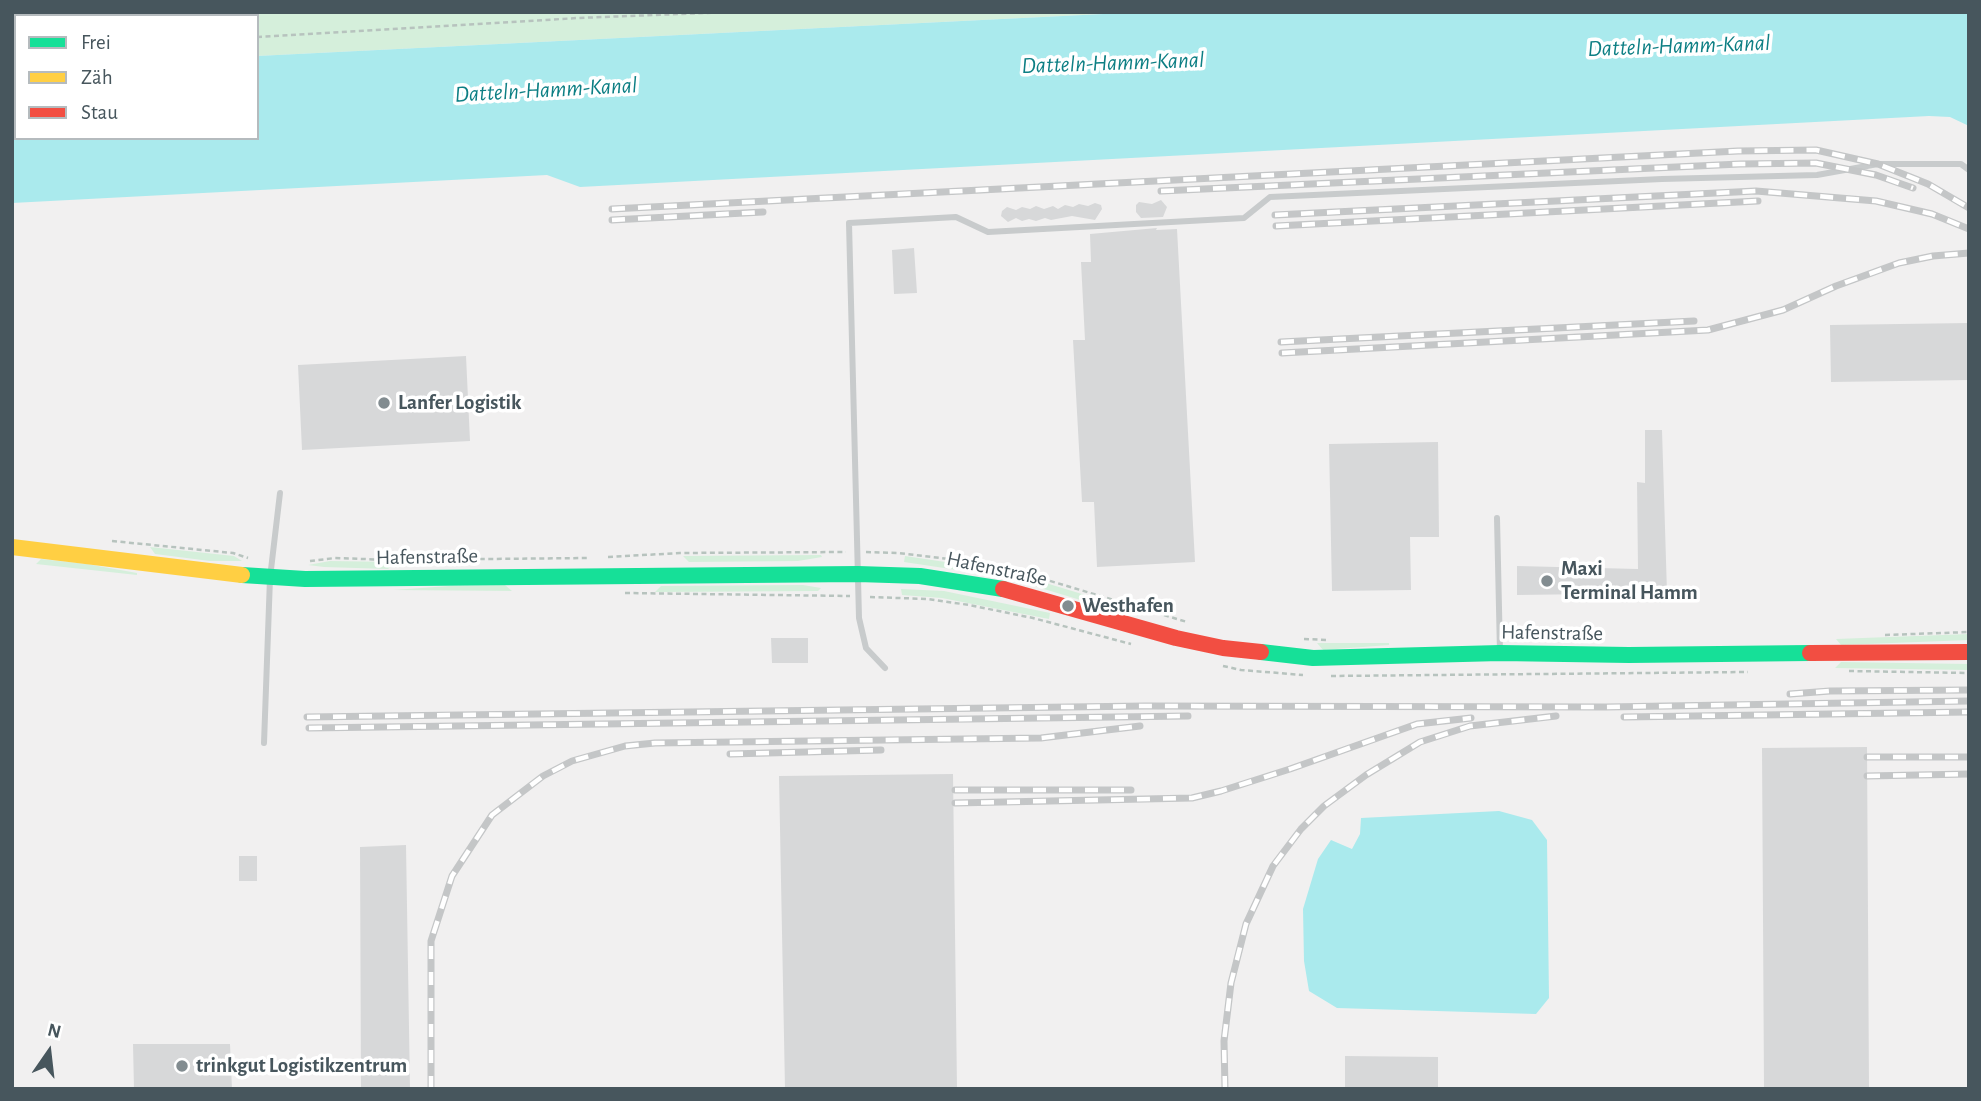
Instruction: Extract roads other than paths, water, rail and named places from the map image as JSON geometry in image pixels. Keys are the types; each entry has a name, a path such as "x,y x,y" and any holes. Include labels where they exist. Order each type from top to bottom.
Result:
{"street":[{"name":"Hafenstraße","path":"12,547 270,578 858,573 920,576 983,584 1177,638 1270,654 1343,658 1500,653 1969,653"}],"lane":[{"path":"886,668 866,648 859,618 849,223 956,217 988,232 1244,218 1270,197 1662,179 1817,175 1878,164 1961,164 1969,170"},
{"path":"264,743 270,578 280,492"},
{"path":"1497,518 1500,653"}],"water":[{"name":"Datteln-Hamm-Kanal","path":"1143,12 1969,12 1969,126 1950,117 1929,116 580,187 547,175 12,203 12,69 14,140 259,140 259,56"},
{"path":"1499,811 1532,820 1547,840 1549,998 1536,1014 1337,1008 1309,991 1304,961 1303,909 1318,859 1331,840 1352,849 1360,834 1361,818"}],"railway":[{"path":"612,209 1738,151 1816,150 1878,164 1928,184 1969,208"},
{"path":"1161,191 1740,164 1816,163 1876,175 1913,188"},
{"path":"1275,215 1756,191 1876,201 1932,214 1969,229"},
{"path":"1276,226 1758,201"},
{"path":"612,220 763,212"},
{"path":"1282,353 1708,330 1783,310 1836,286 1899,263 1933,256 1969,253"},
{"path":"1281,342 1694,321"},
{"path":"1790,694 1830,691 1969,690"},
{"path":"307,717 1145,706 1606,707 1969,701"},
{"path":"1624,717 1969,712"},
{"path":"309,728 1188,716"},
{"path":"1225,1089 1224,1041 1231,983 1246,924 1273,866 1301,829 1324,806 1366,775 1420,742 1470,726 1556,716"},
{"path":"955,803 1192,798 1290,769 1417,724 1471,718"},
{"path":"431,1089 431,941 452,876 492,815 543,776 572,761 625,746 655,743 1041,738 1140,726"},
{"path":"730,754 881,750"},
{"path":"1867,757 1969,757"},
{"path":"1867,776 1969,774"},
{"path":"955,790 1131,790"}],"place":[{"name":"Lanfer Logistik","path":"384,403"},
{"name":"Maxi Terminal Hamm","path":"1547,581"},
{"name":"Westhafen","path":"1068,606"},
{"name":"trinkgut Logistikzentrum","path":"182,1066"}]}
